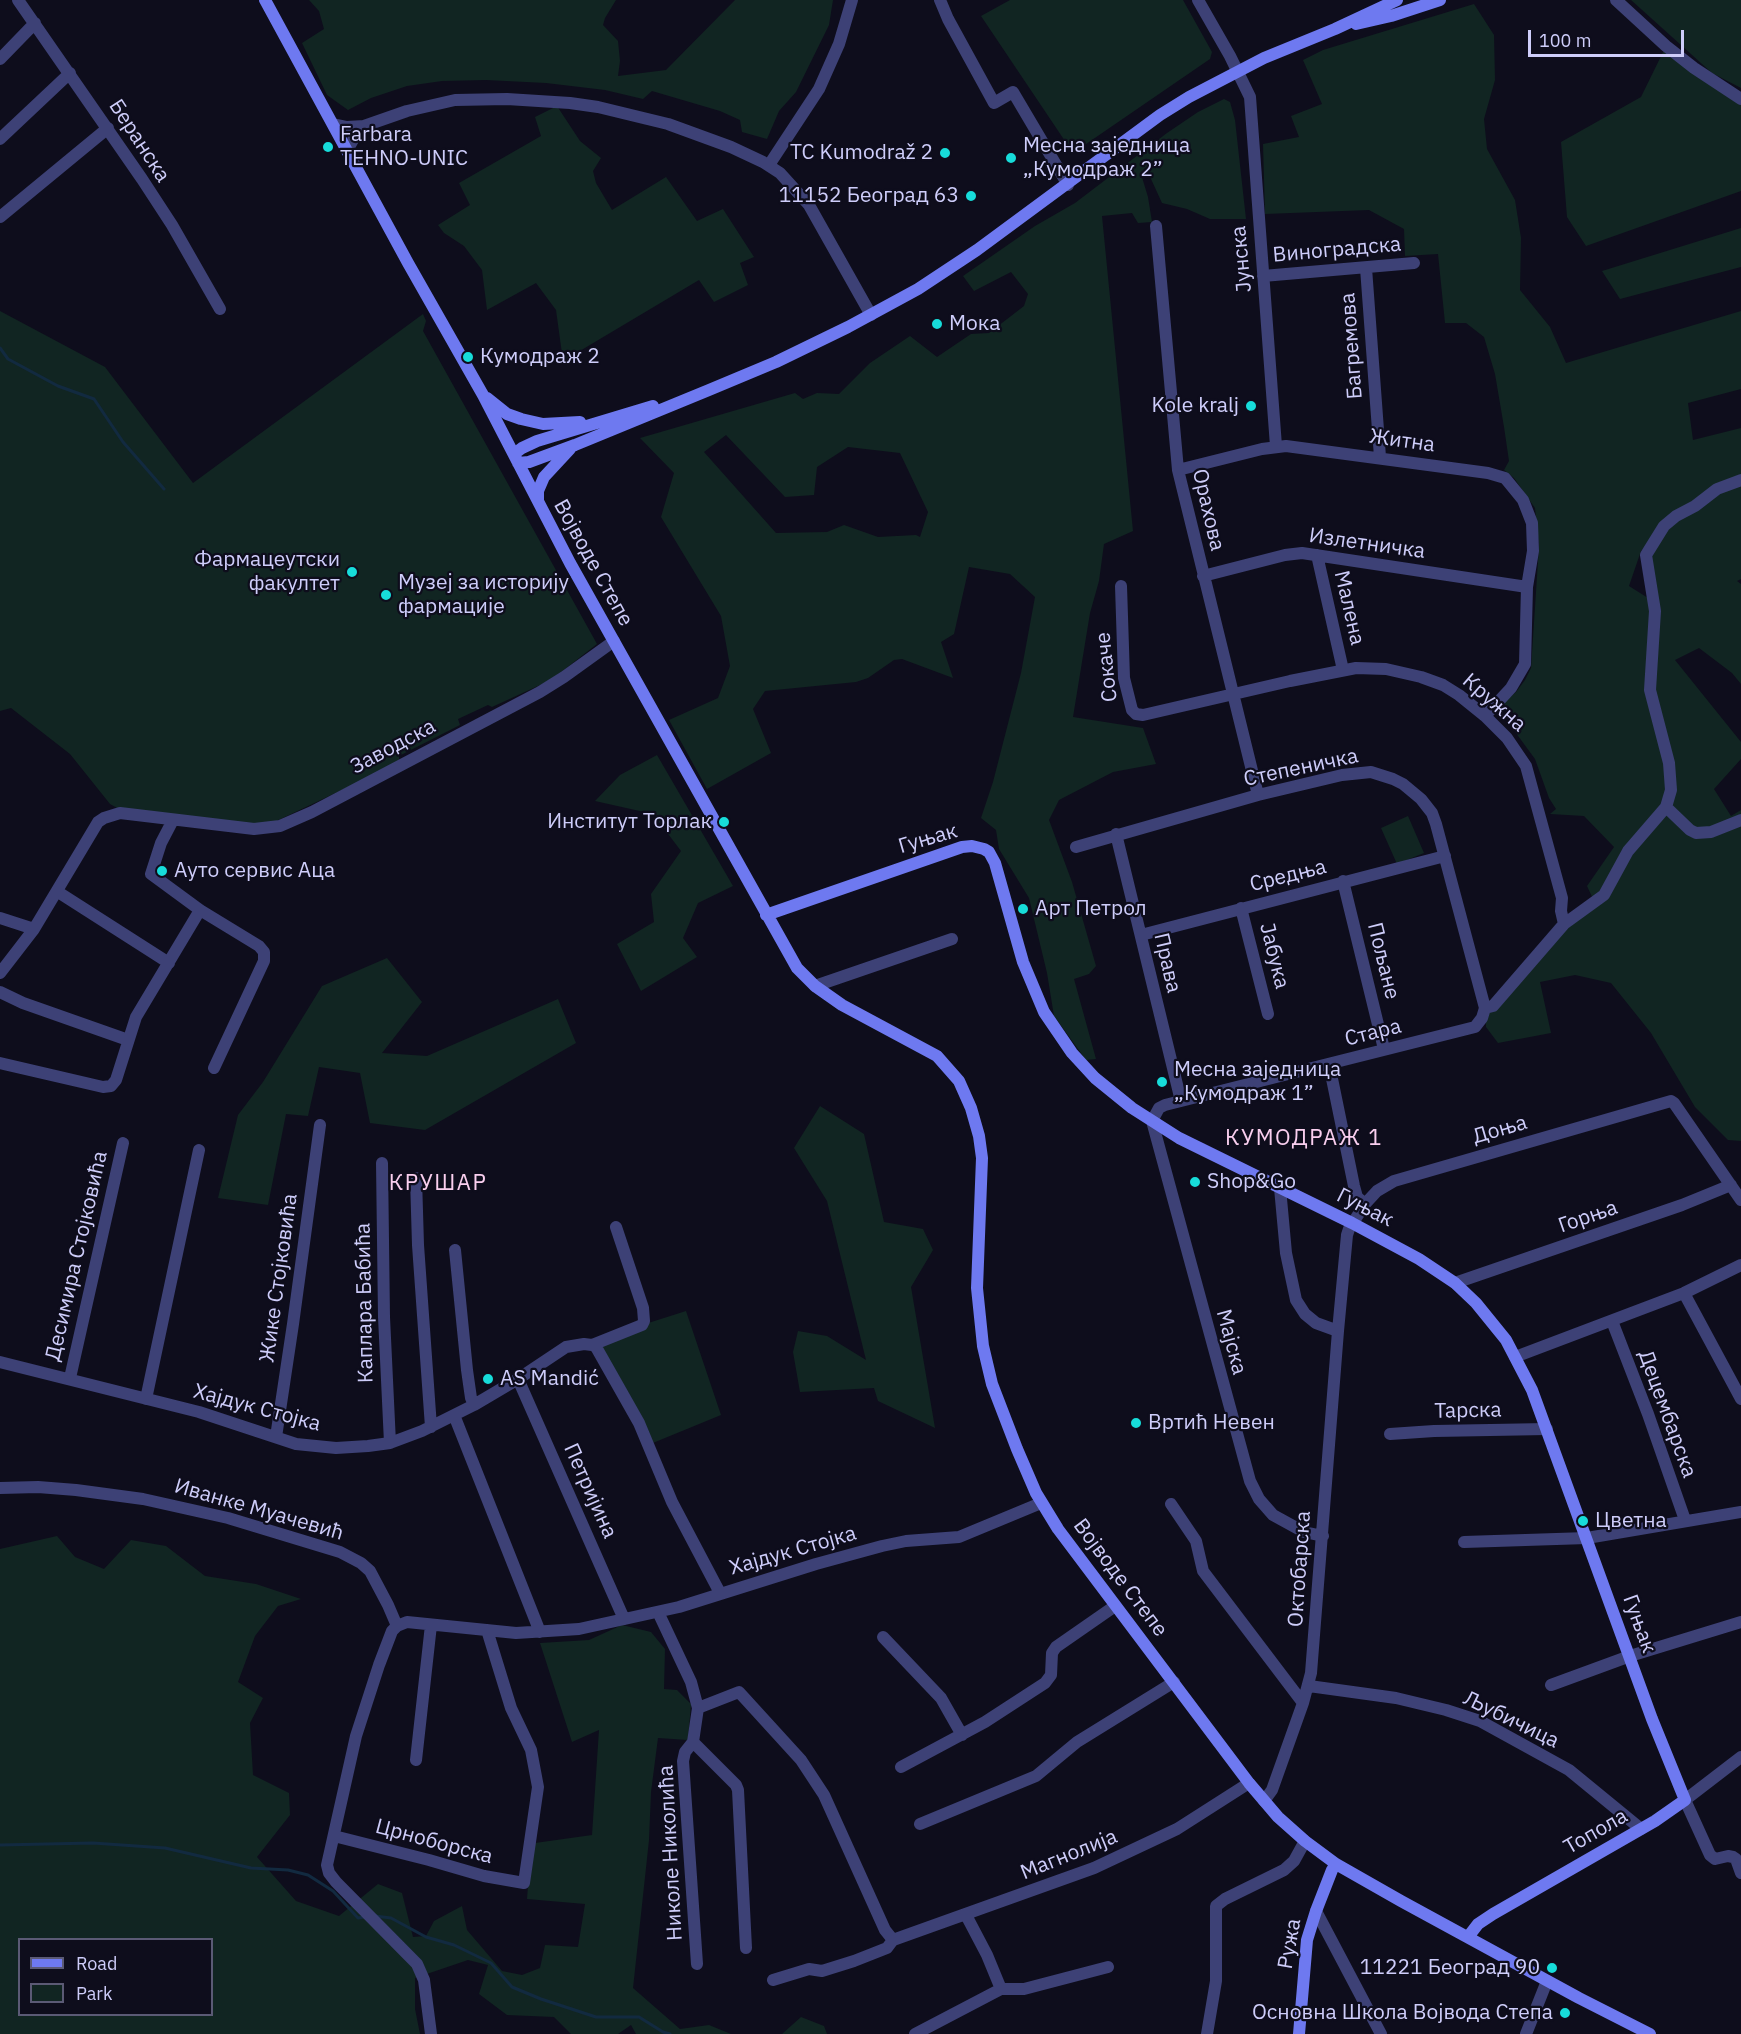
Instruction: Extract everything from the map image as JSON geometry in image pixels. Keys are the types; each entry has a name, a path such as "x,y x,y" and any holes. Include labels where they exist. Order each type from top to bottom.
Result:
{"street":[{"name":"Беранска","path":"18,0 108,128 172,225 220,309"},
{"name":"Војводе Степе","path":"265,0 408,263 483,395 614,641 797,968 815,986 856,1013 937,1056 954,1073 967,1096 979,1136 982,1158 977,1288 983,1346 992,1384 1005,1419 1041,1503 1058,1529 1249,1783 1305,1841 1336,1864 1547,1981 1650,2034"},
{"path":"769,165 819,89 839,44 852,0"},
{"path":"940,0 994,103 1013,92 1068,185"},
{"name":"Јунска","path":"1198,0 1238,71 1251,104 1276,446"},
{"path":"709,390 537,441 522,448 516,459 529,462 575,445 709,390 776,362 871,315 918,289 968,256 1068,185 1160,115 1189,97 1264,58 1397,0"},
{"path":"1335,29 1391,16 1440,0"},
{"path":"1616,0 1666,46 1694,68 1741,99"},
{"path":"0,59 35,23"},
{"path":"0,139 70,73"},
{"path":"333,124 347,127 364,126 407,111 455,100 495,99 551,101 598,107 668,124 731,147 769,165 789,182 809,205 871,315"},
{"path":"347,151 364,126"},
{"path":"0,217 108,128"},
{"name":"Орахова","path":"1156,226 1178,470 1258,795"},
{"name":"Виноградска","path":"1263,276 1414,263"},
{"name":"Багремова","path":"1366,268 1380,457"},
{"path":"483,395 507,414 532,422 543,424 602,420"},
{"path":"538,502 538,491 544,477 575,445"},
{"name":"Житна","path":"1178,470 1276,446 1286,446 1488,472 1505,478 1523,500 1532,523 1533,560 1527,587 1525,664 1511,688 1485,716"},
{"path":"1485,1008 1493,1005 1564,924 1604,895 1628,851 1666,807 1670,798 1671,781 1669,763 1650,690 1655,611 1646,555 1664,526 1717,489 1737,481"},
{"name":"Излетничка","path":"1203,576 1285,555 1302,553 1527,587"},
{"name":"Малена","path":"1317,555 1343,670"},
{"name":"Сокаче","path":"1120,586 1124,678 1134,712 1143,716 1232,695"},
{"name":"Заводска","path":"58,892 98,822 110,815 120,813 254,829 280,826 312,812 540,692 614,641"},
{"name":"Кружна","path":"1232,695 1343,670 1371,667 1431,680 1452,690 1508,738 1527,766 1562,897 1561,911 1564,924"},
{"name":"Степеничка","path":"1076,847 1258,795 1342,775 1361,772 1381,774 1403,784 1427,806 1436,824 1485,1008"},
{"path":"1666,807 1696,833 1711,832 1741,819"},
{"path":"173,820 161,843 152,874 201,910 259,946 264,952 264,961 214,1068"},
{"name":"Права","path":"1116,834 1180,1101"},
{"name":"Гуњак","path":"766,915 962,847 984,849 989,852 995,863 1023,962 1044,1012 1072,1053 1095,1078 1117,1097 1179,1138 1352,1223 1419,1259 1455,1283 1476,1303 1495,1326 1515,1357 1532,1390 1652,1719 1710,1855 1715,1859 1728,1856 1736,1859 1741,1873"},
{"name":"Средња","path":"1141,935 1445,856"},
{"name":"Пољане","path":"1343,881 1384,1049"},
{"path":"0,974 58,892 169,963"},
{"name":"Јабука","path":"1241,908 1268,1014"},
{"path":"0,1063 108,1088 116,1080 136,1017 201,910"},
{"path":"0,918 34,929"},
{"path":"815,986 952,939"},
{"path":"0,992 24,1003 129,1040"},
{"name":"Стара","path":"1152,1121 1159,1108 1180,1101 1472,1029 1479,1023 1485,1008"},
{"name":"Гуњак","path":"1329,1064 1356,1194 1365,1204"},
{"name":"Доња","path":"1352,1223 1377,1191 1394,1181 1666,1102 1674,1103 1731,1185"},
{"name":"Мајска","path":"1152,1121 1250,1481 1259,1499 1273,1515 1304,1532 1323,1536"},
{"name":"Жике Стојковића","path":"276,1437 320,1125"},
{"name":"Десимира Стојковића","path":"70,1378 123,1143"},
{"path":"146,1399 199,1150"},
{"name":"Каплара Бабића","path":"382,1163 384,1306 390,1443"},
{"path":"416,1178 418,1245 431,1426"},
{"path":"1731,1185 1741,1200"},
{"name":"Горња","path":"1455,1283 1682,1205 1731,1185"},
{"path":"1280,1188 1286,1253 1296,1300 1305,1314 1316,1323 1338,1331"},
{"name":"Октобарска","path":"1264,1801 1272,1790 1309,1686 1338,1331 1347,1235 1352,1223"},
{"name":"Хајдук Стојка","path":"592,1345 642,1325 644,1321 643,1308 616,1227"},
{"path":"455,1250 467,1370 474,1405"},
{"path":"1515,1357 1684,1293 1741,1265"},
{"path":"1684,1293 1741,1399"},
{"name":"Децембарска","path":"1612,1321 1685,1520"},
{"name":"Хајдук Стојка","path":"0,1362 199,1412 296,1444 336,1448 390,1443 474,1405 566,1347 592,1345 597,1347 639,1422 672,1502 720,1593 882,1546 906,1541 959,1537 1041,1503"},
{"name":"Петријина","path":"518,1379 624,1619"},
{"path":"454,1415 540,1632"},
{"name":"Тарска","path":"1390,1434 1434,1431 1547,1430"},
{"name":"Иванке Муачевић","path":"0,1488 66,1489 143,1499 228,1518 340,1552 361,1563 370,1571 397,1626"},
{"path":"1171,1504 1196,1541 1203,1571 1303,1703"},
{"path":"1464,1542 1587,1538 1741,1512"},
{"path":"431,2034 421,1971 417,1964 349,1896 328,1870 328,1859 356,1736 392,1631 407,1622 487,1630 540,1632 579,1629 658,1612 720,1593"},
{"path":"901,1767 962,1735 1023,1699 1045,1683 1051,1675 1052,1655 1056,1647 1115,1606"},
{"name":"Николе Николића","path":"658,1612 691,1682 698,1708 693,1742 685,1752 683,1761 697,1964"},
{"path":"1551,1685 1630,1656 1741,1622"},
{"path":"416,1760 431,1625"},
{"name":"Црноборска","path":"334,1836 448,1864 484,1876 524,1883 538,1787 531,1750 511,1708 487,1630"},
{"path":"883,1637 941,1698 962,1735"},
{"path":"920,1824 1036,1776 1077,1742 1100,1730 1174,1682"},
{"name":"Љубичица","path":"1309,1686 1396,1698 1480,1721 1569,1770 1641,1829"},
{"path":"698,1708 736,1692 743,1694 801,1760 824,1795 885,1930 893,1940"},
{"name":"Николе Николића","path":"693,1742 736,1785 738,1790 746,1948"},
{"name":"Топола","path":"1468,1937 1478,1924 1493,1914 1641,1829 1685,1800 1741,1757"},
{"name":"Магнолија","path":"773,1980 809,1969 822,1971 845,1964 887,1948 893,1940 1056,1883 1156,1840 1197,1818 1249,1783"},
{"path":"1208,2034 1216,1981 1216,1905 1284,1870 1294,1861 1305,1841"},
{"name":"Ружа","path":"1299,2034 1305,1951 1316,1911 1336,1864"},
{"path":"1316,1911 1381,2034"},
{"path":"966,1915 987,1955 1001,1989"},
{"path":"915,2034 1001,1989 1024,1989 1108,1967"},
{"path":"1527,2034 1547,1981"}],"green space":[{"path":"309,0 616,0 603,25 618,41 620,61 618,76 666,70 735,0 833,0 829,25 796,92 779,111 767,139 742,132 740,120 720,111 652,91 643,99 605,90 546,83 486,80 442,81 407,86 371,98 348,110 327,95 302,43 324,29 319,11"},
{"path":"1010,0 1183,0 1212,52 1210,59 1073,153 981,16"},
{"path":"1631,0 1741,0 1741,88 1712,73"},
{"path":"1474,4 1494,35 1495,80 1484,119 1487,149 1515,200 1521,238 1520,290 1550,327 1566,363 1741,311 1741,389 1688,403 1693,440 1741,428 1741,579 1737,581 1741,584 1741,684 1732,673 1699,648 1675,660 1741,742 1741,759 1714,789 1731,816 1741,810 1741,1141 1728,1140 1695,1107 1651,1033 1611,983 1575,975 1540,982 1551,1033 1498,1043 1486,1027 1486,1016 1552,936 1595,903 1587,886 1614,847 1584,816 1550,814 1556,809 1549,798 1535,759 1513,729 1522,721 1505,706 1498,712 1495,710 1516,692 1531,668 1539,546 1535,508 1514,478 1504,470 1509,461 1504,427 1495,374 1484,337 1466,323 1445,323 1438,254 1405,256 1404,229 1369,210 1265,214 1263,144 1299,137 1291,116 1322,104 1303,60 1323,50","holes":["1658,533 1646,562 1661,612 1648,598 1629,586 1641,551"]},
{"path":"1666,46 1741,99 1741,191 1586,246 1567,217 1561,142 1641,97"},
{"path":"1224,99 1230,102 1235,120 1246,219 1210,219 1187,209 1162,203 1146,168 1141,174 1152,222 1138,223 1132,213 1102,216 1133,531 1104,544 1073,717 1143,728 1156,764 1113,772 1059,800 1049,820 1072,882 1096,966 1089,974 1074,979 1096,1059 1086,1060 1054,1016 1047,973 1029,898 999,849 996,830 981,818 993,782 1021,673 1035,597 1010,574 969,567 954,634 941,642 953,678 902,659 894,660 868,678 856,682 765,691 753,709 771,753 707,789 669,720 718,698 730,666 721,616 661,517 674,473 640,438 795,393 803,399 817,393 839,394 870,363 910,336 937,357 971,334 989,333 1024,306 1028,294 1011,272 974,291 963,276 1035,226 1075,203 1198,112","holes":["726,435 785,497 814,495 817,467 848,447 900,453 928,512 920,537 916,535 878,537 844,525 827,532 776,533 704,452"]},
{"path":"557,106 580,141 601,158 593,171 596,183 612,210 666,177 697,221 723,209 754,257 740,263 748,285 714,302 699,280 563,361 556,310 536,283 487,310 482,270 464,246 444,233 438,225 470,205 459,183 541,136 535,117"},
{"path":"1741,228 1741,267 1620,299 1602,271"},
{"name":"Фармацеутски факултет","path":"0,311 105,367 193,483 423,314 426,321 423,331 597,644 551,680 492,707 488,705 458,719 460,725 399,756 399,763 270,824 242,824 119,809 110,804 70,754 11,708 0,711"},
{"path":"657,755 733,886 698,903 683,938 697,957 641,991 617,944 654,922 651,894 681,851 653,814 595,801 620,775"},
{"path":"1408,816 1424,853 1397,864 1381,828"},
{"path":"387,958 422,1002 382,1053 427,1056 558,999 576,1043 425,1130 370,1123 360,1073 319,1067 308,1116 286,1114 268,1205 218,1198 238,1115 263,1082 322,986"},
{"path":"820,1106 864,1134 884,1222 923,1229 933,1250 911,1287 935,1428 878,1401 874,1388 800,1392 793,1352 798,1331 827,1336 866,1360 827,1201 794,1148"},
{"path":"686,1311 721,1415 648,1445 597,1348 642,1325"},
{"path":"57,1536 75,1557 104,1569 131,1540 166,1546 205,1576 256,1584 301,1599 278,1606 255,1636 238,1682 263,1698 250,1723 253,1775 289,1793 290,1815 257,1857 296,1901 339,1916 378,1884 402,1893 413,1937 426,1936 434,1921 462,1906 467,1930 502,1971 522,1975 540,1968 545,1945 578,1947 585,1904 527,1899 528,1886 535,1843 592,1835 599,1730 572,1742 540,1643 589,1640 622,1625 651,1632 665,1649 664,1689 677,1690 691,1704 688,1740 658,1738 633,1988 680,2029 709,2025 731,2034 636,2034 631,2025 618,2034 571,2034 554,2017 507,2015 479,1994 488,1965 468,1960 415,1978 415,2009 420,2034 0,2034 0,1549"},
{"path":"801,2017 824,2026 827,2034 782,2034"}],"waterway":[{"path":"0,348 8,359 58,386 94,399 123,442 164,489"},
{"path":"0,1845 93,1843 165,1848 251,1868 288,1870 308,1875 333,1891 358,1918 364,1917"},
{"path":"375,1916 391,1918 426,1937 454,1945 491,1963 512,1987 541,1999 596,2017 639,2017 670,2034"}],"place":[{"name":"Farbara TEHNO-UNIC","path":"328,147"},
{"name":"TC Kumodraž 2","path":"945,153"},
{"name":"Месна заједница „Кумодраж 2”","path":"1011,158"},
{"name":"11152 Београд 63","path":"971,196"},
{"name":"Мока","path":"937,324"},
{"name":"Кумодраж 2","path":"468,357"},
{"name":"Kole kralj","path":"1251,406"},
{"name":"Фармацеутски факултет","path":"352,572"},
{"name":"Музеј за историју фармације","path":"386,595"},
{"name":"Институт Торлак","path":"724,822"},
{"name":"Ауто сервис Аца","path":"162,871"},
{"name":"Арт Петрол","path":"1023,909"},
{"name":"Месна заједница „Кумодраж 1”","path":"1162,1082"},
{"name":"Shop&Go","path":"1195,1182"},
{"name":"AS Mandić","path":"488,1379"},
{"name":"Вртић Невен","path":"1136,1423"},
{"name":"Цветна","path":"1583,1521"},
{"name":"11221 Београд 90","path":"1552,1968"},
{"name":"Основна Школа Војвода Степа","path":"1565,2013"}],"district":[{"name":"КУМОДРАЖ 1","path":"1304,1139"},
{"name":"КРУШАР","path":"438,1184"}]}
